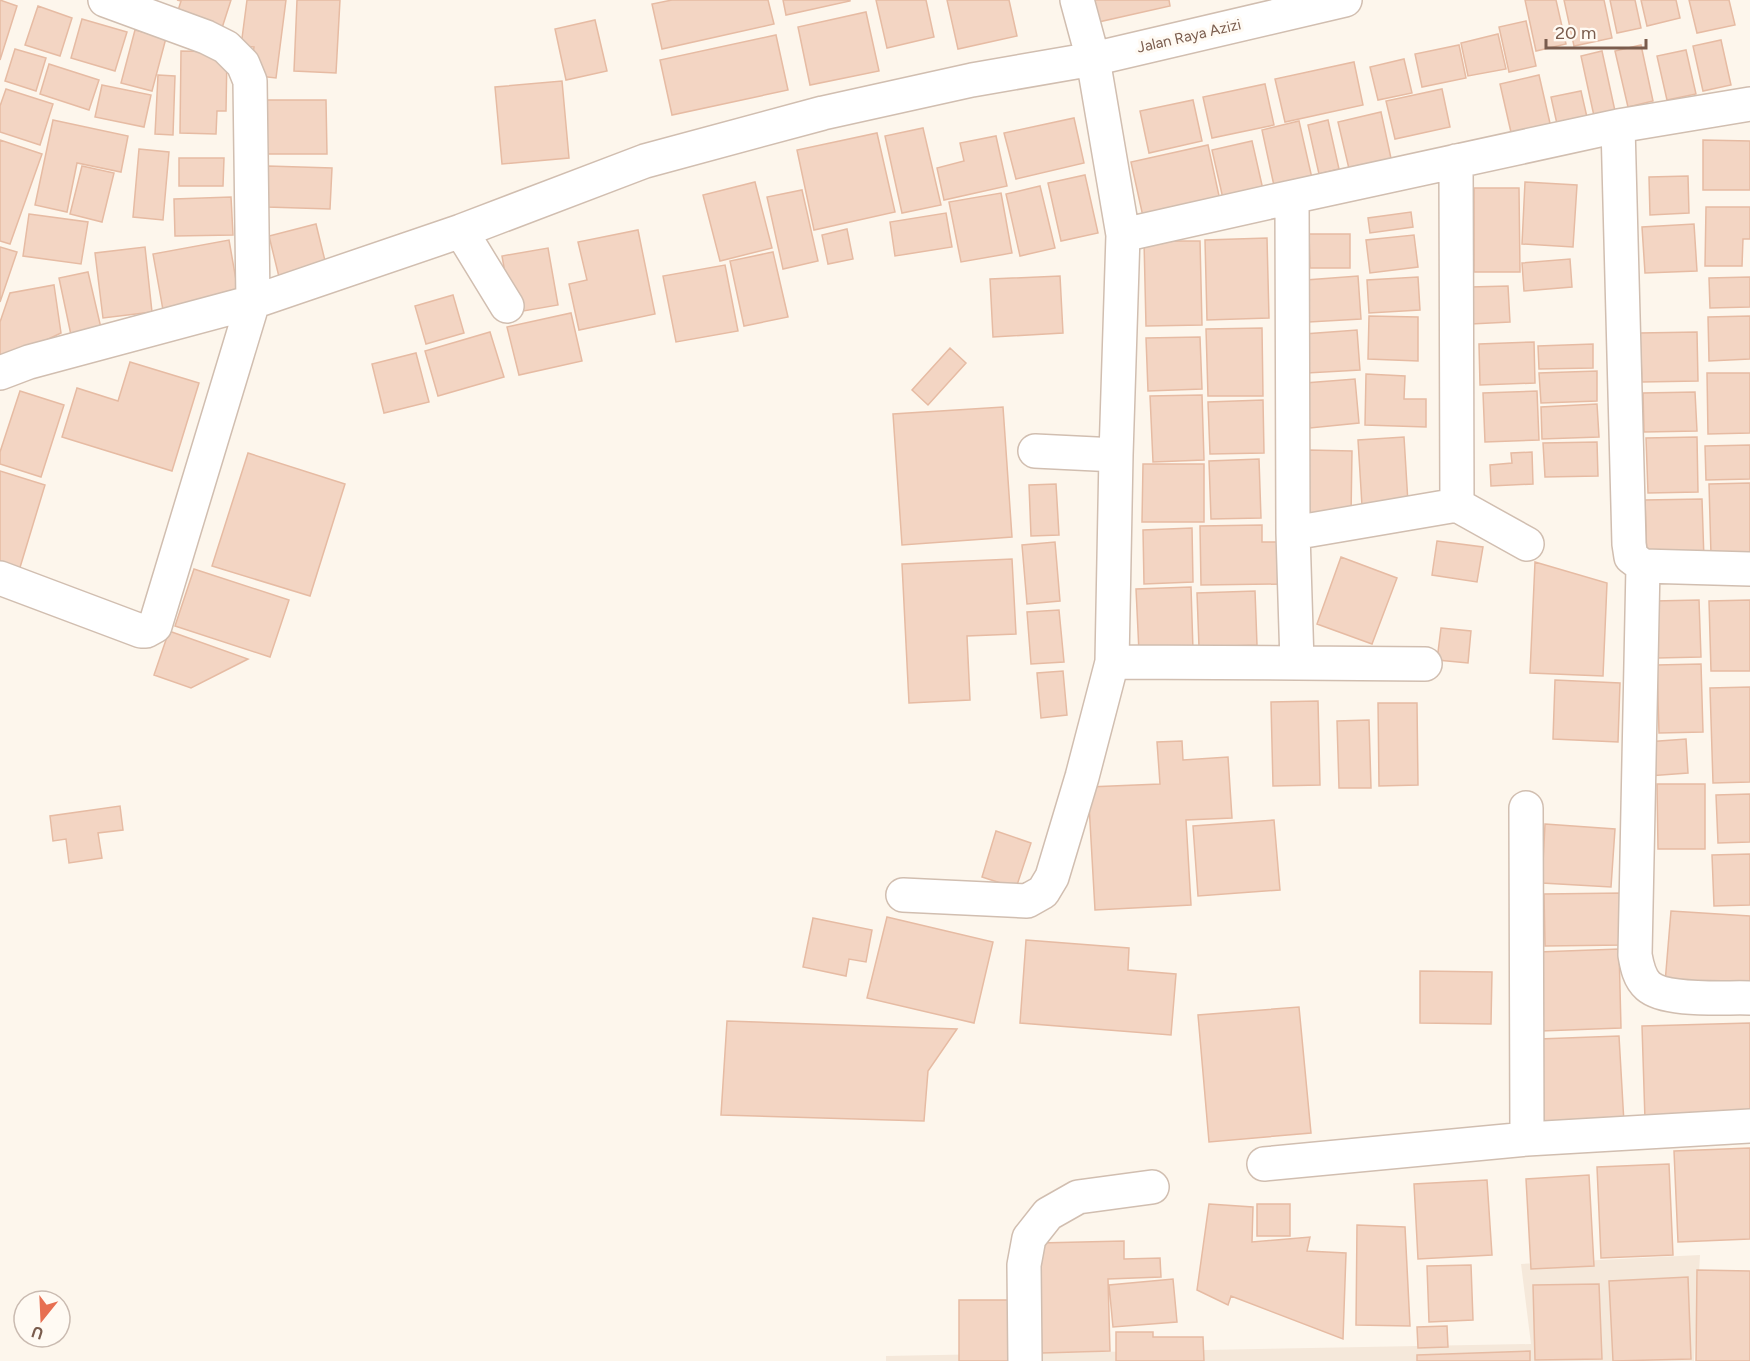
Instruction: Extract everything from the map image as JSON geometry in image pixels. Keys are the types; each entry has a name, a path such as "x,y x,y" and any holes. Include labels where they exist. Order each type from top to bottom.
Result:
{"street":[{"path":"0,578 141,631 154,626 253,302 250,81 243,64 226,47 206,37 105,0"},
{"path":"903,895 1027,901 1043,892 1052,877 1082,777 1112,662 1123,235 1093,59 1077,0"},
{"name":"Jalan Raya Azizi","path":"0,373 29,362 253,302 461,231 645,161 869,103 972,80 1093,59 1345,0"},
{"path":"1123,235 1618,126 1750,104"},
{"path":"1618,126 1629,544 1632,557 1643,566 1750,569"},
{"path":"1456,161 1457,505"},
{"path":"1292,197 1293,533 1297,663"},
{"path":"461,231 507,306"},
{"path":"1035,451 1116,455"},
{"path":"1293,533 1457,505 1527,544"},
{"path":"1643,566 1635,956 1638,970 1649,987 1660,992 1683,996 1750,998"},
{"path":"1112,662 1425,664"},
{"path":"1526,808 1527,1139"},
{"path":"1264,1164 1527,1139 1750,1126"},
{"path":"1025,1361 1024,1265 1029,1238 1048,1214 1078,1197 1152,1187"}],"shaded area":[{"path":"1700,1255 1694,1361 886,1361 886,1356 1531,1344 1521,1264"}],"building":[{"path":"0,0 17,6 0,60"},
{"path":"177,0 231,0 221,31 176,17 181,1"},
{"path":"247,0 286,0 276,78 250,75 254,47 241,46"},
{"path":"297,0 340,0 336,73 294,71"},
{"path":"672,0 768,0 774,24 662,49 652,4"},
{"path":"783,0 850,0 850,1 786,15"},
{"path":"876,0 926,0 934,37 887,48"},
{"path":"947,0 1009,0 1017,36 958,49"},
{"path":"1089,0 1169,0 1170,6 1094,23"},
{"path":"1525,0 1556,0 1566,44 1536,51"},
{"path":"1564,0 1604,0 1612,38 1574,46"},
{"path":"1610,0 1635,0 1641,28 1617,33"},
{"path":"1641,0 1676,0 1680,18 1647,26"},
{"path":"1689,0 1729,0 1735,25 1697,33"},
{"path":"38,6 72,18 60,56 25,45"},
{"path":"866,12 879,71 810,85 798,27"},
{"path":"82,19 127,32 115,71 71,58"},
{"path":"595,20 607,71 566,80 555,29"},
{"path":"1526,21 1536,66 1509,72 1499,27"},
{"path":"135,30 166,38 152,91 121,83"},
{"path":"1498,34 1506,69 1468,76 1461,43"},
{"path":"776,35 788,90 672,115 660,60"},
{"path":"1721,40 1731,85 1703,91 1693,46"},
{"path":"1459,45 1466,78 1422,87 1415,54"},
{"path":"1641,45 1653,101 1628,107 1615,51"},
{"path":"15,49 46,58 36,91 5,81"},
{"path":"1686,50 1696,94 1667,100 1657,56"},
{"path":"181,51 227,52 226,111 217,111 216,134 180,133"},
{"path":"1602,51 1615,111 1594,116 1581,56"},
{"path":"1404,59 1412,93 1378,100 1370,67"},
{"path":"1354,62 1363,105 1285,122 1275,79"},
{"path":"49,64 99,80 89,110 40,94"},
{"path":"158,75 175,76 173,135 155,134"},
{"path":"1539,75 1552,132 1513,141 1500,84"},
{"path":"562,81 569,158 502,164 495,87"},
{"path":"1265,84 1274,125 1212,138 1203,97"},
{"path":"102,85 151,95 144,127 95,117"},
{"path":"6,89 53,104 40,145 0,132 0,106"},
{"path":"1442,89 1450,127 1395,139 1386,101"},
{"path":"1581,91 1589,126 1559,133 1551,97"},
{"path":"263,100 326,100 327,154 263,154"},
{"path":"1193,100 1202,141 1149,153 1140,111"},
{"path":"1381,112 1392,163 1350,173 1338,122"},
{"path":"1074,118 1084,163 1016,179 1004,133"},
{"path":"53,120 128,136 121,172 77,163 67,212 35,205"},
{"path":"1328,120 1339,169 1319,174 1308,125"},
{"path":"1299,121 1314,187 1276,195 1262,130"},
{"path":"923,128 941,205 902,213 885,136"},
{"path":"877,133 895,212 814,230 797,150"},
{"path":"996,136 1007,186 944,200 937,168 964,161 960,143"},
{"path":"0,140 42,154 10,244 0,241"},
{"path":"1703,140 1750,141 1750,190 1703,190"},
{"path":"1252,141 1264,194 1224,203 1212,150"},
{"path":"1208,145 1221,205 1144,221 1131,162"},
{"path":"139,149 169,152 163,220 133,217"},
{"path":"179,158 224,158 223,186 179,186"},
{"path":"82,166 114,173 102,222 70,214"},
{"path":"268,166 332,168 330,209 267,207"},
{"path":"1085,175 1098,233 1061,241 1048,183"},
{"path":"1688,176 1689,213 1650,215 1649,177"},
{"path":"755,182 772,248 720,261 703,195"},
{"path":"1525,182 1577,185 1573,247 1522,244"},
{"path":"1040,186 1055,248 1020,256 1006,194"},
{"path":"1474,188 1519,188 1520,272 1474,272"},
{"path":"802,190 818,261 783,269 767,197"},
{"path":"1001,193 1012,253 961,262 949,202"},
{"path":"231,197 233,235 175,236 174,199"},
{"path":"1706,207 1750,207 1750,239 1743,239 1742,266 1705,266"},
{"path":"1411,212 1413,227 1370,233 1368,218"},
{"path":"946,213 952,247 895,256 890,222"},
{"path":"29,214 88,222 81,264 23,256"},
{"path":"316,224 328,273 281,285 269,236"},
{"path":"1694,224 1697,271 1645,273 1642,227"},
{"path":"847,229 853,259 828,264 822,235"},
{"path":"638,230 655,314 579,330 569,284 587,280 578,242"},
{"path":"1309,234 1350,234 1350,268 1310,268"},
{"path":"1414,235 1418,267 1370,273 1366,240"},
{"path":"1267,238 1269,318 1207,320 1205,240"},
{"path":"229,240 239,297 163,310 153,254"},
{"path":"1144,241 1200,241 1202,325 1146,326"},
{"path":"0,247 17,252 0,302"},
{"path":"145,247 152,312 103,318 95,253"},
{"path":"548,248 558,305 512,313 502,256"},
{"path":"773,252 788,317 744,326 730,261"},
{"path":"1570,259 1572,287 1524,291 1522,263"},
{"path":"725,265 738,331 676,342 663,276"},
{"path":"88,272 101,328 71,335 59,278"},
{"path":"1060,276 1063,333 993,337 990,279"},
{"path":"1358,276 1361,319 1309,322 1306,280"},
{"path":"1418,277 1420,310 1369,313 1367,280"},
{"path":"1750,277 1750,307 1710,308 1709,278"},
{"path":"54,285 61,333 13,356 0,366 0,322 10,293"},
{"path":"1508,286 1510,322 1471,324 1470,287"},
{"path":"453,295 464,333 426,344 415,306"},
{"path":"571,313 582,361 519,375 507,327"},
{"path":"1369,316 1418,317 1418,361 1368,359"},
{"path":"1750,316 1750,359 1709,361 1708,317"},
{"path":"1262,328 1263,396 1208,396 1206,329"},
{"path":"1357,330 1360,370 1307,373 1304,334"},
{"path":"490,332 504,377 438,396 425,351"},
{"path":"1697,332 1698,381 1642,382 1640,333"},
{"path":"1200,337 1202,389 1148,391 1146,338"},
{"path":"1534,342 1535,383 1480,385 1479,344"},
{"path":"1593,344 1593,368 1539,369 1538,346"},
{"path":"950,348 966,363 928,405 912,390"},
{"path":"416,353 429,402 384,413 372,364"},
{"path":"130,362 199,383 172,471 62,437 77,388 118,401"},
{"path":"1597,371 1597,401 1541,403 1539,373"},
{"path":"1707,373 1750,373 1750,433 1708,434"},
{"path":"1366,374 1405,376 1404,399 1426,399 1426,427 1365,425"},
{"path":"1355,379 1359,423 1310,428 1305,383"},
{"path":"20,391 64,405 41,477 0,464 0,452"},
{"path":"1537,391 1539,440 1485,442 1483,393"},
{"path":"1695,392 1697,431 1644,432 1643,393"},
{"path":"1202,395 1204,460 1153,462 1150,396"},
{"path":"1263,400 1264,453 1210,454 1208,402"},
{"path":"1597,404 1599,437 1542,439 1541,407"},
{"path":"1003,407 1012,537 902,545 893,414"},
{"path":"1404,437 1408,503 1362,506 1358,440"},
{"path":"1697,437 1698,492 1648,493 1646,438"},
{"path":"1597,442 1598,476 1545,477 1543,443"},
{"path":"1750,445 1750,479 1706,480 1705,446"},
{"path":"1308,450 1352,451 1351,517 1306,516"},
{"path":"1532,452 1533,484 1491,486 1490,465 1512,463 1511,453"},
{"path":"248,453 345,484 310,596 212,566"},
{"path":"1259,459 1261,518 1211,519 1209,461"},
{"path":"1143,464 1204,464 1204,522 1142,522"},
{"path":"0,471 45,485 18,574 0,568"},
{"path":"1750,483 1750,555 1711,555 1709,484"},
{"path":"1056,484 1059,535 1031,536 1029,485"},
{"path":"1702,499 1704,560 1647,561 1645,500"},
{"path":"1262,525 1262,542 1281,542 1282,584 1201,585 1200,526"},
{"path":"1192,528 1193,582 1144,584 1143,530"},
{"path":"1437,541 1483,547 1477,582 1432,575"},
{"path":"1055,542 1060,601 1027,604 1022,545"},
{"path":"1341,557 1397,578 1372,644 1317,624"},
{"path":"1012,559 1016,634 967,636 970,700 909,703 902,564"},
{"path":"1535,562 1607,583 1603,676 1530,673"},
{"path":"194,569 289,600 270,657 175,626"},
{"path":"1191,587 1193,650 1139,652 1136,589"},
{"path":"1255,591 1257,645 1199,647 1197,593"},
{"path":"1699,600 1701,657 1657,658 1655,601"},
{"path":"1750,600 1750,671 1711,671 1709,601"},
{"path":"1059,610 1064,662 1031,664 1027,612"},
{"path":"1441,628 1471,631 1468,663 1437,660"},
{"path":"169,631 248,659 191,688 154,675"},
{"path":"1701,664 1703,732 1659,733 1657,665"},
{"path":"1063,671 1067,715 1041,718 1037,673"},
{"path":"1555,680 1620,683 1618,742 1553,739"},
{"path":"1750,687 1750,782 1713,783 1710,688"},
{"path":"1318,701 1320,785 1273,786 1271,702"},
{"path":"1378,703 1417,703 1418,785 1379,786"},
{"path":"1369,720 1371,788 1339,788 1337,721"},
{"path":"1686,739 1688,773 1648,776 1646,742"},
{"path":"1182,741 1183,760 1228,757 1232,818 1186,820 1191,905 1095,910 1088,787 1160,784 1157,742"},
{"path":"1657,784 1705,784 1705,849 1658,849"},
{"path":"1750,794 1750,842 1718,843 1716,795"},
{"path":"120,806 123,830 98,833 102,858 69,863 66,839 53,841 50,816"},
{"path":"1274,820 1280,890 1198,896 1193,826"},
{"path":"1545,824 1615,829 1611,887 1542,883"},
{"path":"996,831 1031,843 1016,888 982,877"},
{"path":"1750,854 1750,905 1714,906 1712,855"},
{"path":"1623,893 1624,945 1545,946 1544,894"},
{"path":"1671,911 1750,916 1750,989 1665,983"},
{"path":"887,917 993,942 974,1023 867,998"},
{"path":"813,918 872,930 866,962 849,959 846,976 803,967"},
{"path":"1026,940 1129,948 1128,970 1176,974 1171,1035 1020,1023"},
{"path":"1619,949 1621,1028 1541,1031 1538,952"},
{"path":"1420,971 1492,972 1491,1024 1420,1023"},
{"path":"1299,1007 1311,1133 1209,1142 1198,1015"},
{"path":"727,1021 957,1029 928,1071 924,1121 721,1115"},
{"path":"1750,1023 1750,1117 1645,1120 1642,1026"},
{"path":"1619,1036 1624,1123 1544,1127 1539,1039"},
{"path":"1750,1148 1750,1239 1678,1242 1674,1151"},
{"path":"1669,1164 1673,1255 1601,1258 1597,1167"},
{"path":"1589,1175 1594,1266 1531,1269 1526,1179"},
{"path":"1487,1180 1492,1255 1418,1259 1414,1184"},
{"path":"1209,1204 1253,1207 1252,1242 1310,1237 1307,1251 1346,1253 1343,1339 1231,1296 1228,1305 1197,1290"},
{"path":"1257,1204 1290,1204 1290,1236 1257,1236"},
{"path":"1357,1225 1405,1227 1410,1326 1356,1325"},
{"path":"1124,1241 1124,1259 1160,1258 1161,1277 1108,1279 1110,1351 1042,1353 1039,1243"},
{"path":"1471,1265 1473,1320 1429,1322 1427,1266"},
{"path":"1697,1270 1750,1271 1750,1361 1696,1361"},
{"path":"1688,1277 1691,1359 1613,1361 1609,1281"},
{"path":"1173,1279 1177,1322 1113,1327 1109,1285"},
{"path":"1599,1284 1602,1359 1535,1360 1533,1285"},
{"path":"959,1300 1010,1300 1011,1361 959,1361"},
{"path":"1447,1326 1448,1347 1418,1348 1417,1327"},
{"path":"1116,1332 1153,1332 1153,1337 1203,1337 1204,1361 1116,1361"},
{"path":"1530,1351 1530,1361 1417,1361 1417,1355"}]}
